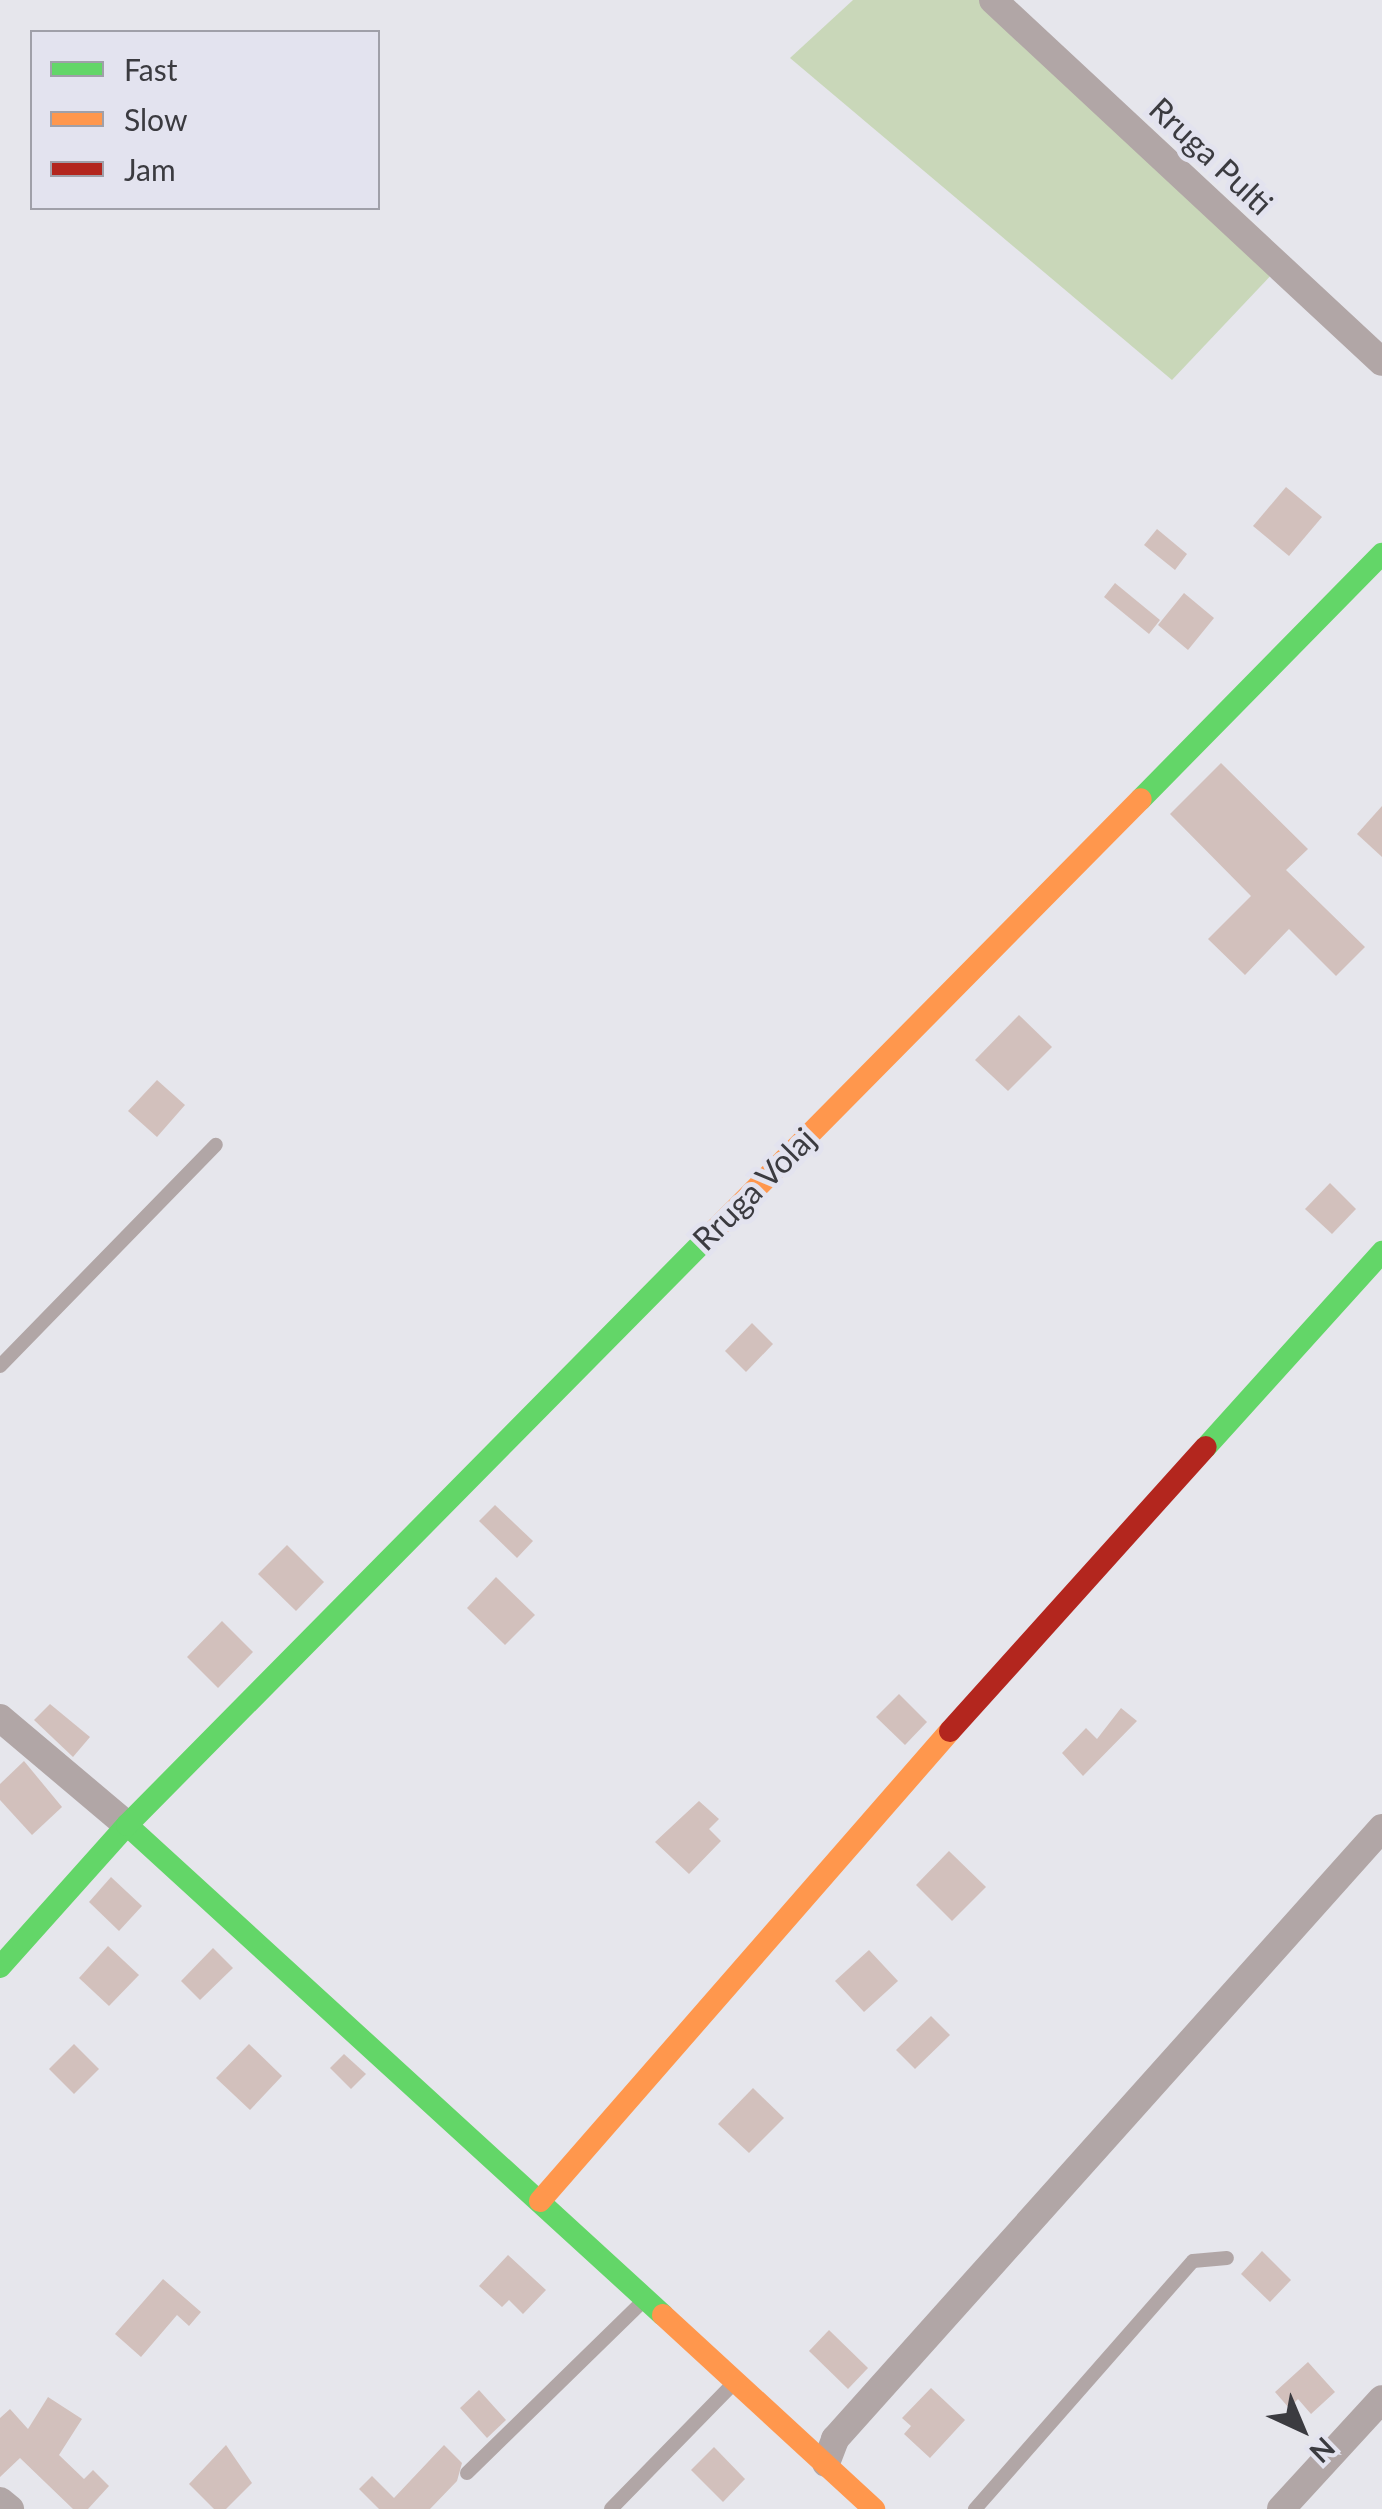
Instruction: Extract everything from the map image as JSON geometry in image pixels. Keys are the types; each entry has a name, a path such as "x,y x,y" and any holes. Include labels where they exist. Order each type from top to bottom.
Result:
{"street":[{"name":"Rruga Pulti","path":"993,0 1382,362"},
{"name":"Rruga Volaj","path":"0,1967 127,1825 1382,554"},
{"path":"540,2201 778,1922 1382,1252"},
{"path":"0,1718 127,1825 874,2509"},
{"path":"826,2464 835,2438 1382,1828"},
{"path":"1281,2509 1382,2399"},
{"path":"0,2500 10,2509"}],"lane":[{"path":"0,1366 216,1145"},
{"path":"975,2509 1193,2261 1227,2258"},
{"path":"468,2473 645,2299"},
{"path":"610,2509 737,2380"}],"green space":[{"path":"853,0 985,0 1275,271 1172,380 790,58"}],"building":[{"path":"1286,487 1322,517 1289,556 1253,526"},
{"path":"1157,529 1187,554 1175,570 1144,545"},
{"path":"1115,583 1160,620 1149,634 1104,597"},
{"path":"1184,593 1214,618 1188,650 1158,625"},
{"path":"1221,763 1308,849 1286,870 1365,947 1336,976 1289,929 1245,975 1208,939 1251,896 1170,814"},
{"path":"1382,806 1382,857 1357,834"},
{"path":"1019,1015 1052,1047 1008,1091 975,1060"},
{"path":"157,1080 185,1105 157,1137 128,1111"},
{"path":"1330,1183 1356,1209 1332,1234 1305,1209"},
{"path":"752,1323 773,1344 746,1372 725,1351"},
{"path":"495,1505 533,1541 517,1558 479,1521"},
{"path":"287,1545 324,1582 296,1611 258,1574"},
{"path":"496,1577 535,1615 505,1645 467,1608"},
{"path":"222,1621 253,1652 218,1688 187,1657"},
{"path":"899,1694 927,1722 905,1745 876,1717"},
{"path":"50,1704 90,1737 73,1757 34,1720"},
{"path":"1121,1708 1137,1721 1083,1776 1062,1753 1086,1728 1097,1739"},
{"path":"24,1761 62,1807 32,1835 0,1800 0,1784"},
{"path":"699,1801 719,1819 709,1829 721,1841 689,1874 655,1842"},
{"path":"949,1851 986,1887 952,1921 916,1885"},
{"path":"111,1877 142,1906 119,1931 89,1902"},
{"path":"108,1946 139,1975 109,2006 79,1978"},
{"path":"213,1948 233,1968 200,2000 181,1981"},
{"path":"869,1950 898,1981 864,2012 835,1981"},
{"path":"931,2016 950,2035 915,2069 896,2050"},
{"path":"74,2044 99,2069 74,2094 49,2069"},
{"path":"249,2044 282,2076 250,2110 216,2078"},
{"path":"344,2054 366,2074 351,2089 330,2068"},
{"path":"753,2088 784,2118 749,2153 718,2124"},
{"path":"1262,2251 1291,2280 1270,2302 1241,2274"},
{"path":"508,2255 546,2290 523,2314 509,2300 502,2307 479,2286"},
{"path":"163,2279 201,2312 189,2326 177,2315 141,2357 115,2334"},
{"path":"829,2330 868,2368 848,2389 809,2351"},
{"path":"1308,2362 1335,2392 1311,2414 1298,2399 1289,2408 1275,2392"},
{"path":"931,2388 965,2420 930,2458 904,2434 911,2426 902,2418"},
{"path":"479,2390 506,2420 487,2438 460,2408"},
{"path":"48,2397 82,2419 59,2455 84,2479 93,2470 109,2486 88,2509 73,2509 20,2458 0,2477 0,2418 10,2409 28,2429"},
{"path":"226,2445 252,2483 226,2509 214,2509 189,2484"},
{"path":"444,2445 462,2463 457,2481 430,2509 379,2509 359,2489 372,2476 394,2498"},
{"path":"714,2447 745,2479 723,2502 691,2470"}],"traffic: fast":[{"path":"1141,799 1382,554"},
{"path":"0,1967 127,1825 709,1236"},
{"path":"1206,1447 1382,1252"},
{"path":"127,1825 663,2315"}],"traffic: slow":[{"path":"709,1236 1141,799"},
{"path":"540,2201 950,1731"},
{"path":"663,2315 874,2509"}],"traffic: jam":[{"path":"950,1731 1206,1447"}]}
